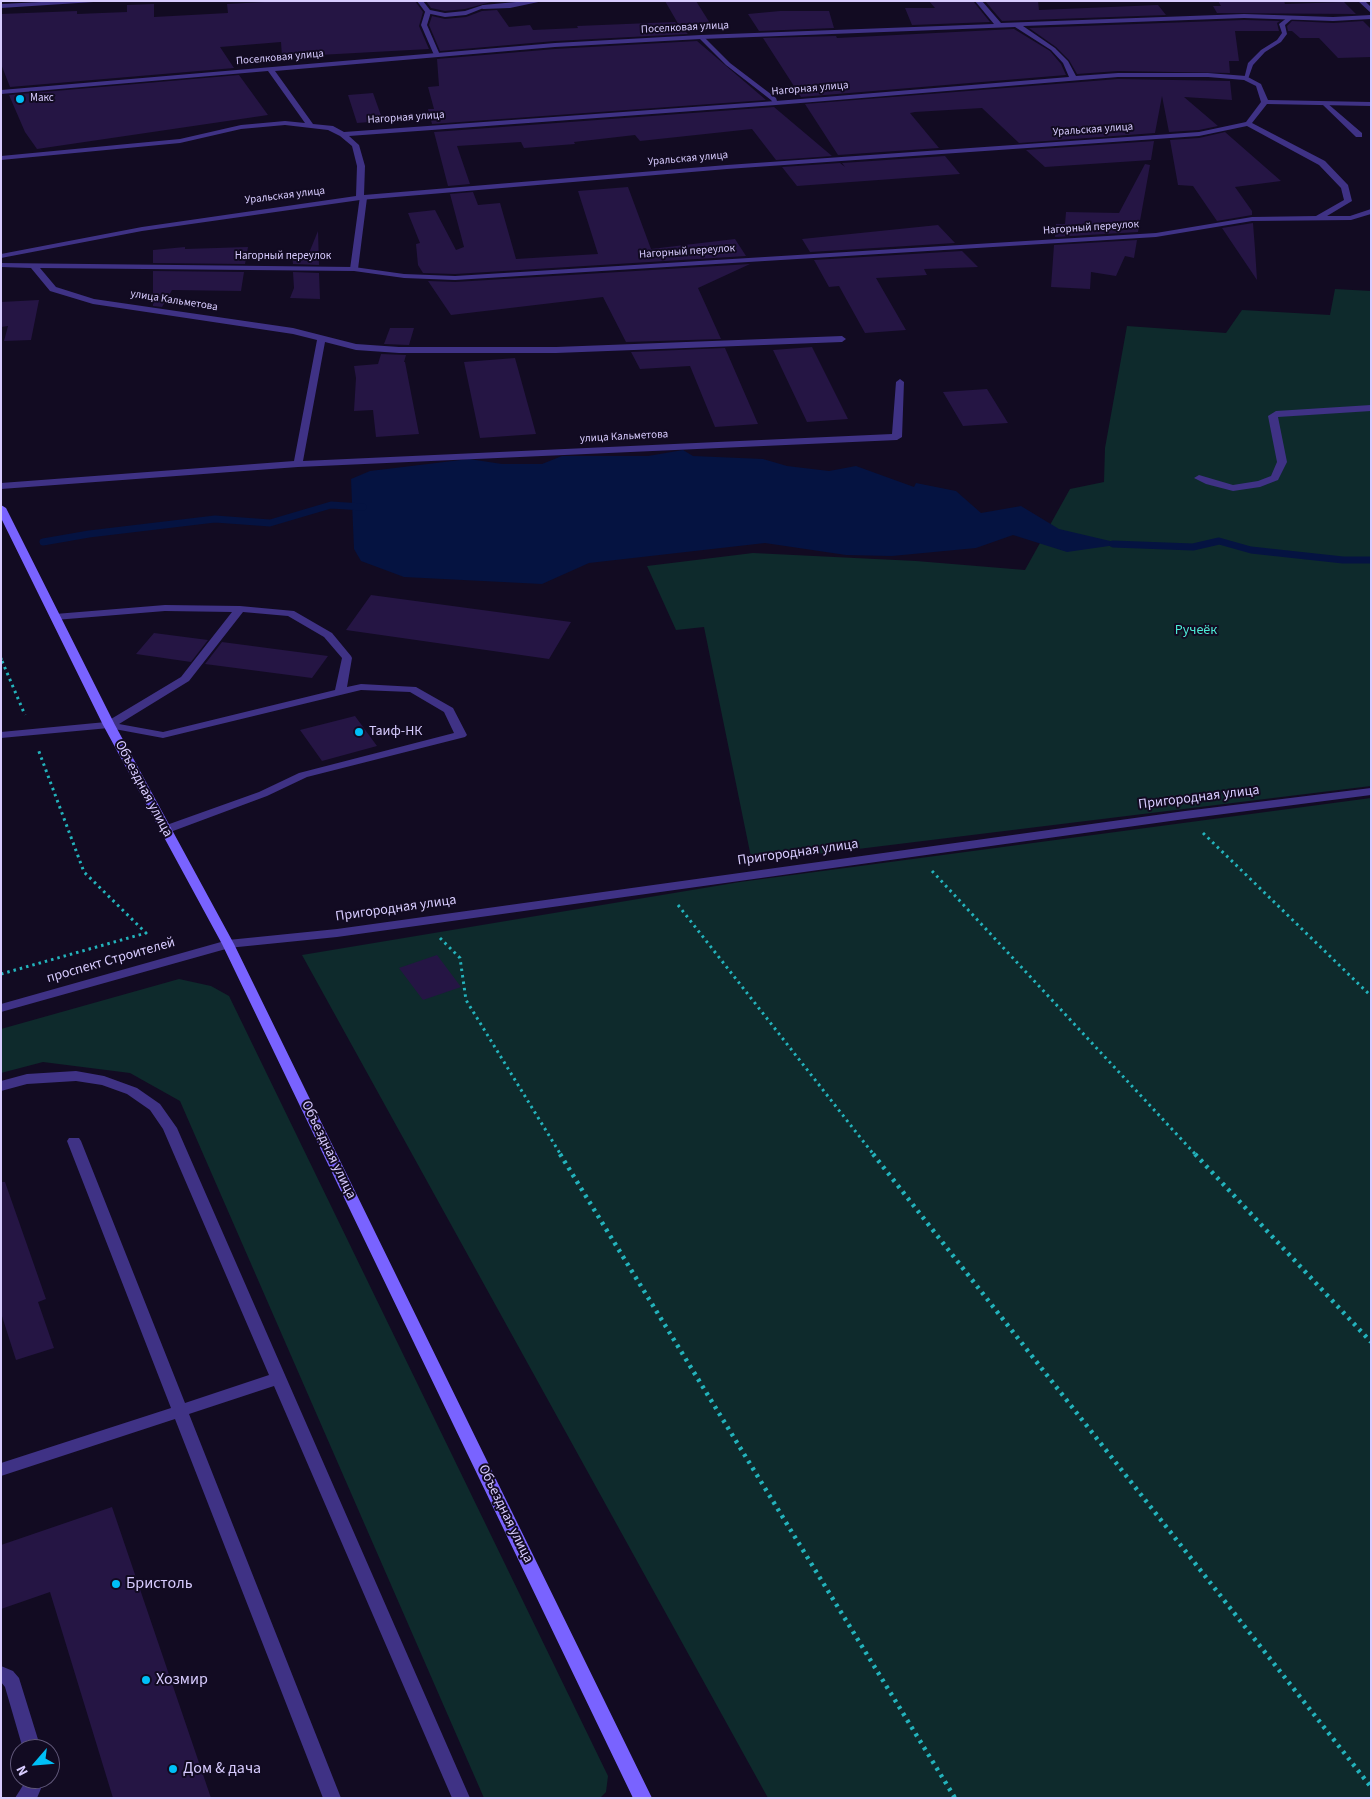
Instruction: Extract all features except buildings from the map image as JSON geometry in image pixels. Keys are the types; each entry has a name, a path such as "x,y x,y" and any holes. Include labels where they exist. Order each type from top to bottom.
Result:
{"main road":[{"name":"Объездная улица","path":"1,508 109,725 228,944 643,1798"}],"street":[{"path":"1,6 106,1"},
{"path":"420,1 428,12 445,15 466,13 483,7 510,6 540,1"},
{"path":"978,1 999,25"},
{"path":"1361,1 1371,11"},
{"path":"428,12 424,25 437,55"},
{"name":"Поселковая улица","path":"1,92 555,45 701,37 1244,16 1333,19 1371,17"},
{"path":"1265,102 1259,85 1246,78 1250,64 1286,33 1282,24 1290,18"},
{"path":"1016,24 1053,49 1066,62 1073,78"},
{"path":"701,37 728,64 774,99 776,103"},
{"path":"270,69 311,126"},
{"name":"Нагорная улица","path":"343,134 776,103 1073,78 1199,75 1246,78"},
{"path":"1265,102 1371,104"},
{"path":"1265,102 1248,124 1322,163 1345,187 1348,201 1316,218"},
{"path":"1325,104 1359,135"},
{"path":"1,158 180,141 241,127 285,122 330,128 343,134 355,146 361,166 361,198 354,269"},
{"name":"Уральская улица","path":"1,256 142,229 265,210 361,198 727,167 1199,134 1248,124"},
{"name":"Нагорный переулок","path":"1,265 354,269 404,276 455,278 1156,235 1252,219 1351,218 1371,211"},
{"name":"улица Кальметова","path":"34,266 53,289 93,300 293,332 356,347 399,350 556,350 842,339"},
{"path":"298,464 321,339"},
{"name":"улица Кальметова","path":"1,486 298,464 897,437 900,382"},
{"path":"1200,478 1233,488 1260,484 1275,478 1282,462 1273,416 1279,413 1371,408"},
{"path":"55,617 165,608 240,609 290,613 328,635 347,658 340,692"},
{"path":"109,725 185,679 240,609"},
{"path":"1,735 109,725 163,735 361,687 412,689 449,710 461,735 303,775 263,794 165,830"},
{"name":"Пригородная улица","path":"228,944 422,921 1371,791"},
{"name":"проспект Строителей","path":"1,1008 228,944"},
{"path":"1,1086 27,1079 76,1076 104,1081 132,1090 155,1107 170,1128 460,1798"},
{"path":"74,1141 332,1798"},
{"path":"1,1470 279,1378"},
{"path":"1,1674 13,1683 29,1739"}],"path":[{"path":"1,658 84,872 146,933 1,974"},
{"path":"1185,815 1371,996"},
{"path":"915,852 1371,1342"},
{"path":"664,887 1371,1787"},
{"path":"422,921 460,958 466,1000 956,1798"}],"green space":[{"name":"Ручеёк","path":"1335,289 1371,291 1371,786 752,862 704,627 676,630 647,566 753,553 916,561 1025,570 1070,489 1104,482 1105,448 1127,326 1226,333 1242,310 1330,315"},
{"path":"1371,798 1371,1798 768,1798 302,955 740,882"},
{"path":"179,979 211,986 229,996 608,1776 606,1792 600,1798 484,1798 180,1101 130,1073 43,1062 1,1073 1,1029"}],"shaded area":[{"path":"683,450 693,456 763,459 787,466 829,471 856,466 914,487 916,483 956,491 981,513 1021,506 1059,529 1123,544 1067,552 1013,535 976,548 892,556 846,555 765,543 589,563 542,584 404,577 361,561 354,549 351,479 370,471 469,459 502,464 542,464 562,456 648,456"}],"waterway":[{"path":"43,542 89,534 215,519 270,523 331,505 363,507"},
{"path":"1113,544 1193,547 1219,541 1251,550 1343,560 1371,560"}],"place":[{"name":"Макс","path":"20,99"},
{"name":"Таиф-НК","path":"359,732"},
{"name":"Бристоль","path":"116,1584"},
{"name":"Хозмир","path":"146,1680"},
{"name":"Дом & дача","path":"173,1769"}]}
